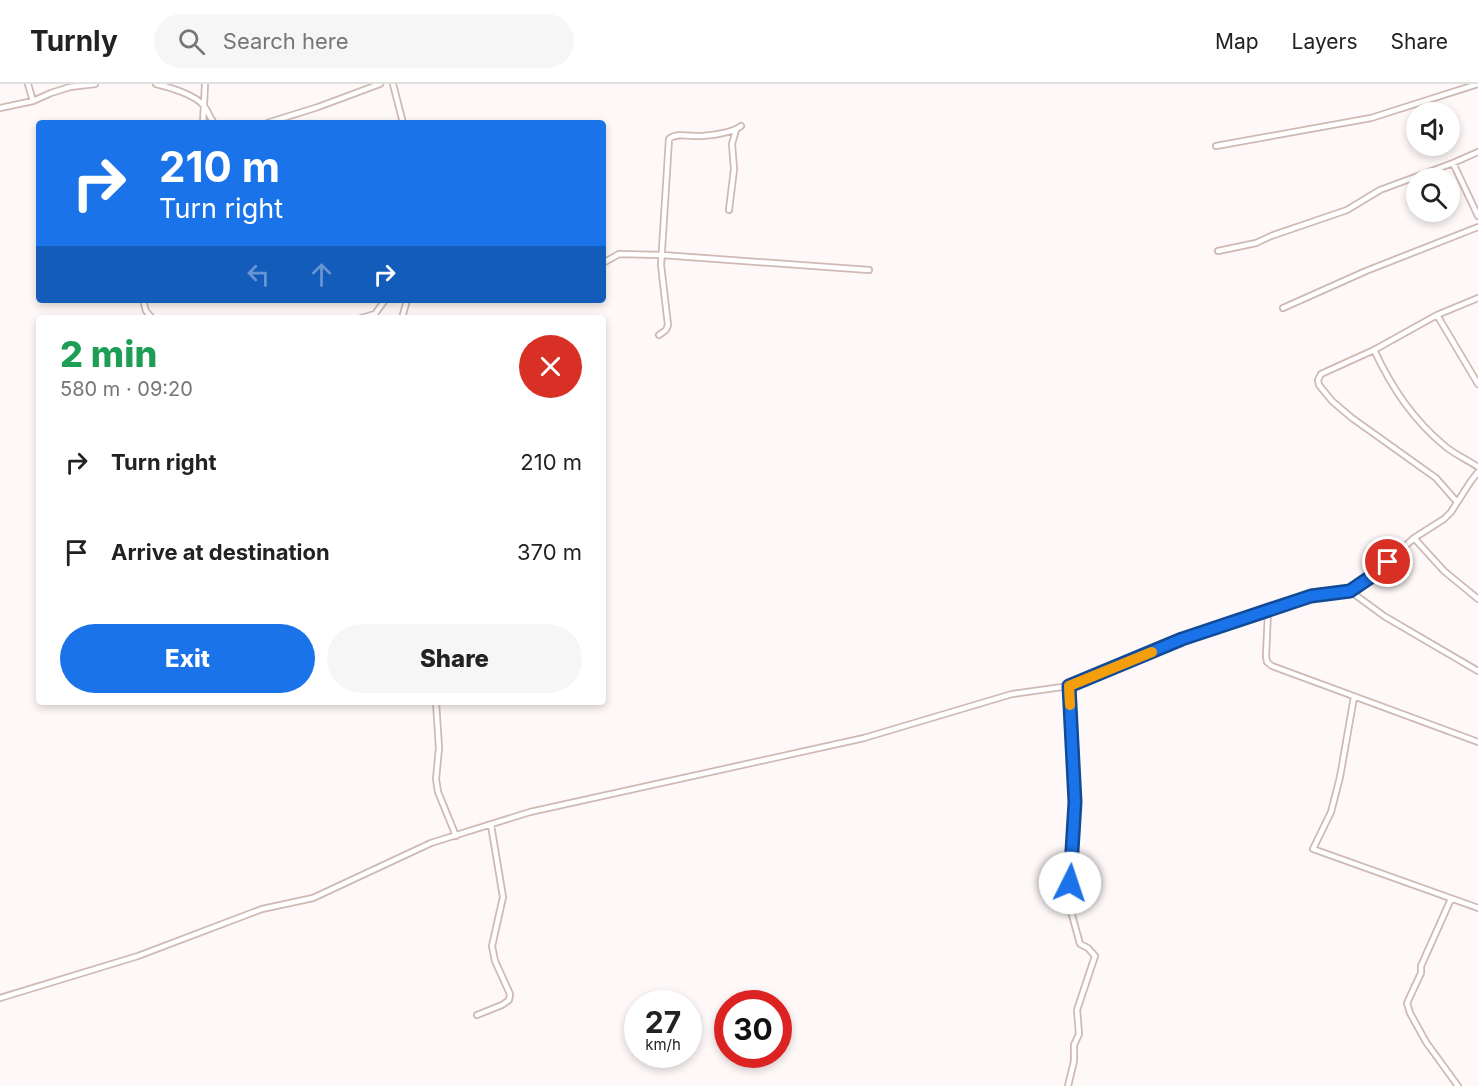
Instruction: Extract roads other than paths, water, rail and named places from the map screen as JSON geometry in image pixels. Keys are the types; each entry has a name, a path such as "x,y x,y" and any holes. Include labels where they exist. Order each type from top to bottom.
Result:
{"street":[{"path":"28,84 33,100"},
{"path":"0,108 33,100 70,87 95,84"},
{"path":"156,84 176,90 204,105 212,120"},
{"path":"203,120 205,84"},
{"path":"279,120 380,84"},
{"path":"393,84 402,120"},
{"path":"1216,146 1371,118 1478,84"},
{"path":"659,335 666,330 668,325 661,265 669,138 673,135 702,136 738,128 732,144 734,169 729,210"},
{"path":"1218,251 1256,243 1347,210 1380,190 1478,152"},
{"path":"1453,163 1478,216"},
{"path":"1282,308 1366,271 1478,227"},
{"path":"606,261 619,254 662,255 869,270"},
{"path":"1457,502 1436,478 1332,401 1319,385 1318,380 1321,374 1374,350 1437,315 1478,298"},
{"path":"372,315 375,314 383,303"},
{"path":"1437,315 1477,381"},
{"path":"1374,350 1386,376 1399,396 1430,432 1448,448 1478,467"},
{"path":"0,998 138,956 262,909 313,898 431,843 530,812 864,738 1012,694 1069,686 1182,639 1311,596 1350,591 1375,574 1414,538 1444,519 1478,472"},
{"path":"1414,538 1444,572 1478,599"},
{"path":"1350,591 1384,616 1478,671"},
{"path":"1268,611 1266,656 1272,666 1478,742"},
{"path":"1068,1086 1074,1061 1074,1045 1079,1034 1077,1010 1095,956 1088,948 1080,944 1069,904 1075,802 1069,686"},
{"path":"1354,696 1340,777 1331,812 1313,849 1478,908"},
{"path":"436,705 439,748 436,779 438,792 456,836"},
{"path":"477,1015 502,1005 509,1000 510,994 495,961 492,946 503,897 491,825"},
{"path":"1451,899 1407,1003 1426,1042 1458,1086"}]}
